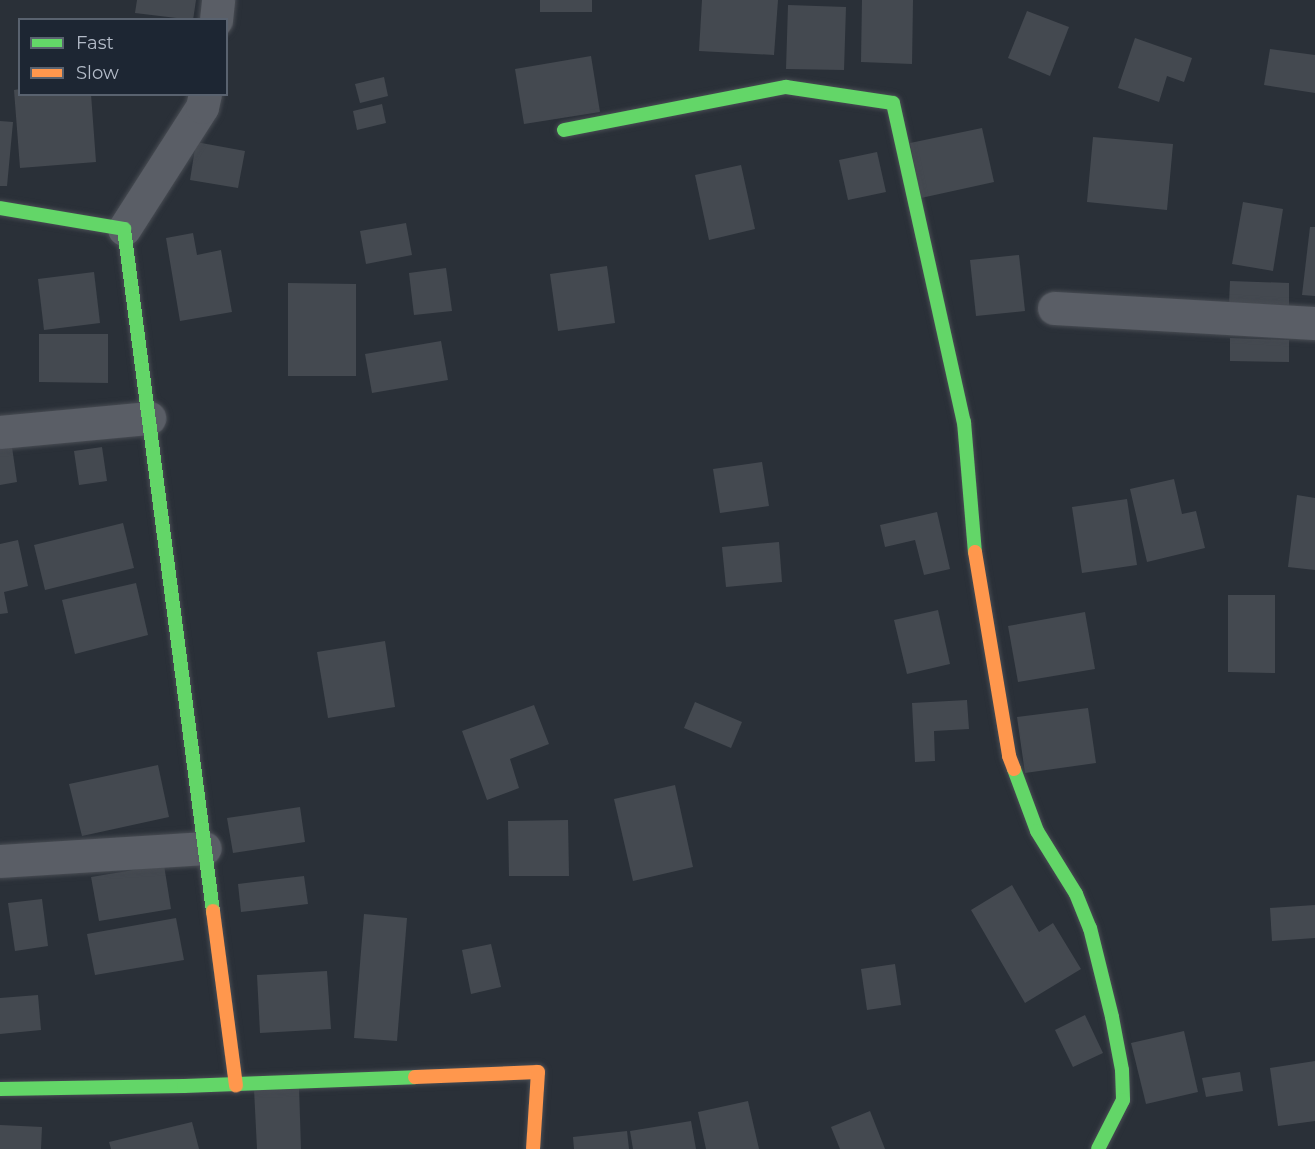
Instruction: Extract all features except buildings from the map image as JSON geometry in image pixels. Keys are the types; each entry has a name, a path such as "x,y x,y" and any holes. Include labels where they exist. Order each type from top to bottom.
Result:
{"street":[{"path":"216,18 218,0"},
{"path":"564,130 786,87 893,103 964,422 971,528 1009,756 1037,831 1076,894 1090,928 1116,1038 1122,1070 1123,1100 1098,1149"},
{"path":"204,96 202,107 124,229 236,1084"},
{"path":"0,208 124,229"},
{"path":"1054,308 1315,323"},
{"path":"0,432 149,418"},
{"path":"0,861 205,848"},
{"path":"0,1089 236,1084 538,1072 533,1149"}],"traffic: fast":[{"path":"564,130 786,87 893,103 964,422 975,552"},
{"path":"0,208 124,229 213,911"},
{"path":"1014,769 1037,831 1076,894 1090,928 1112,1017 1122,1070 1123,1100 1098,1149"},
{"path":"0,1089 184,1086 415,1077"}],"traffic: slow":[{"path":"975,552 1009,756 1014,769"},
{"path":"213,911 236,1085"},
{"path":"415,1077 538,1072 533,1149"}]}
